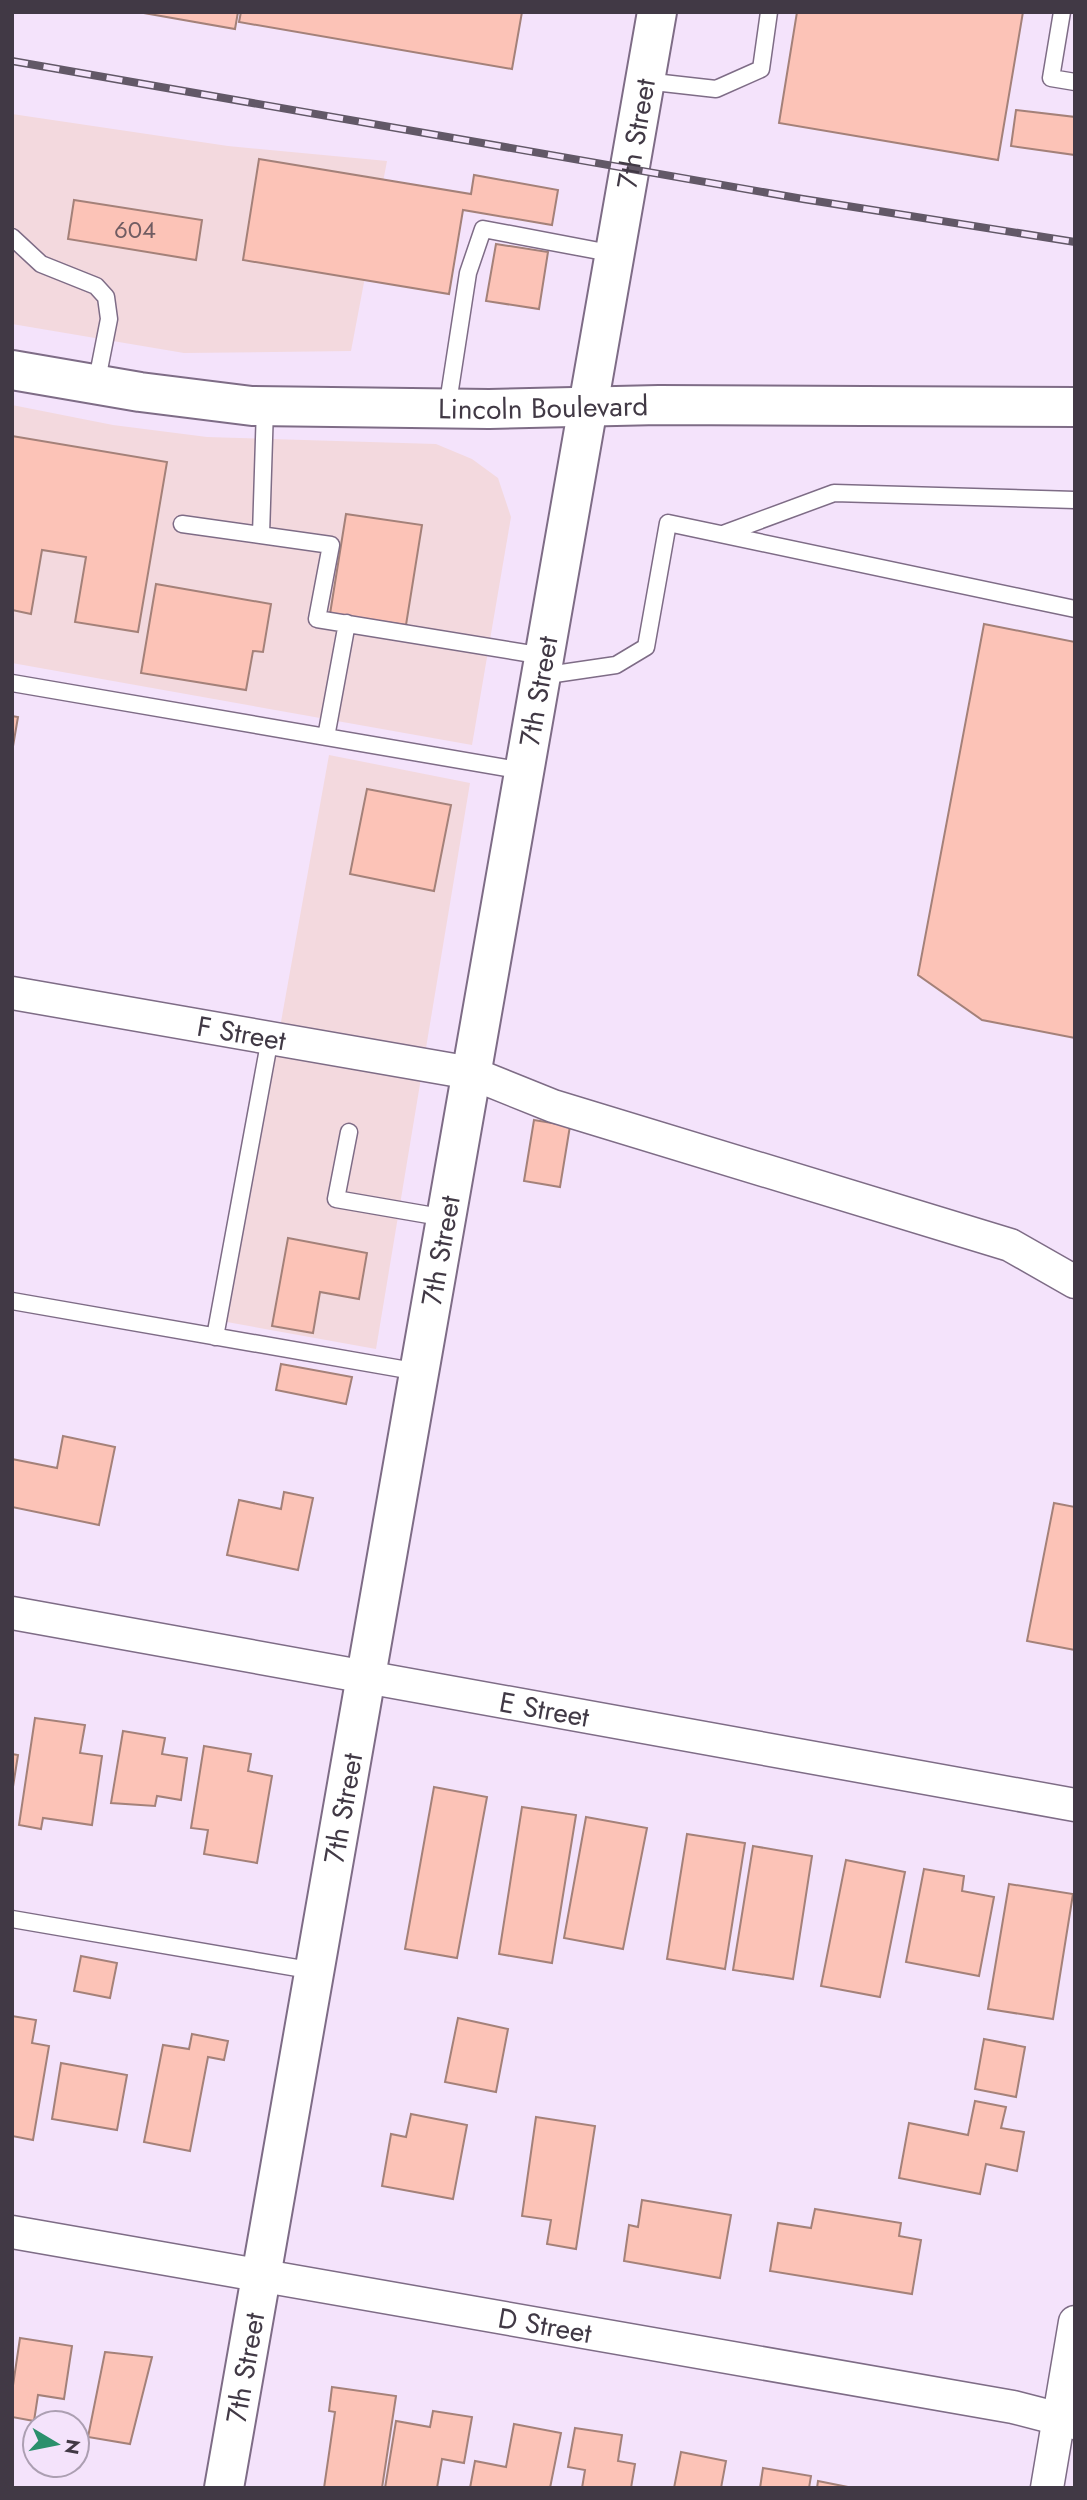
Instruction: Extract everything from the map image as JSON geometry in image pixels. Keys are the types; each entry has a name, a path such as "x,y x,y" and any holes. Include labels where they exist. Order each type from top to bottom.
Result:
{"street":[{"name":"7th Street","path":"224,2488 657,12"},
{"name":"Lincoln Boulevard","path":"12,370 96,385 265,407 1075,407"},
{"name":"F Street","path":"12,993 471,1073 552,1106 1010,1245 1075,1282"},
{"name":"E Street","path":"12,1613 1075,1805"},
{"name":"D Street","path":"12,2232 1013,2407 1067,2421"},
{"path":"1047,2488 1067,2421 1075,2322"}],"lane":[{"path":"645,81 716,89 761,69 769,12"},
{"path":"1062,12 1051,78 1075,82"},
{"path":"447,409 468,273 483,229 615,254"},
{"path":"12,237 41,264 96,286 106,297 109,319 96,385"},
{"path":"261,535 265,407"},
{"path":"723,534 834,493 1075,500"},
{"path":"182,524 331,545 317,619 543,666 616,665 646,647 668,523 1075,609"},
{"path":"326,737 347,624"},
{"path":"12,682 524,771"},
{"path":"215,1337 270,1038"},
{"path":"349,1132 336,1199 446,1218"},
{"path":"12,1301 419,1372"},
{"path":"12,1919 315,1971"}],"shaded area":[{"path":"12,114 228,146 387,161 351,351 184,353 12,324"},
{"path":"12,405 113,425 207,437 436,444 472,459 498,478 511,517 472,745 12,663"},
{"path":"329,755 470,783 376,1349 227,1322"}],"building":[{"path":"138,12 238,12 235,29"},
{"path":"241,12 522,12 512,69 239,22"},
{"path":"797,12 1023,12 998,160 779,123"},
{"path":"1016,110 1075,117 1075,155 1011,146"},
{"path":"259,159 471,194 474,175 558,190 552,225 463,210 449,294 243,260"},
{"path":"74,200 202,220 196,260 68,239"},
{"path":"496,244 548,252 539,309 486,301"},
{"path":"12,436 167,462 138,632 75,622 86,557 42,550 31,614 12,610"},
{"path":"346,514 422,525 406,625 330,614"},
{"path":"156,584 271,604 263,652 253,651 246,690 141,673"},
{"path":"984,624 1075,642 1075,1038 982,1020 918,975"},
{"path":"12,716 18,717 12,752"},
{"path":"367,789 451,805 434,891 350,874"},
{"path":"534,1120 570,1126 560,1187 524,1181"},
{"path":"288,1238 367,1253 359,1299 320,1292 313,1333 272,1326"},
{"path":"281,1364 352,1377 346,1404 276,1390"},
{"path":"63,1436 115,1447 99,1525 12,1507 12,1459 57,1468"},
{"path":"284,1492 313,1498 298,1570 227,1555 239,1500 281,1509"},
{"path":"1054,1503 1075,1507 1075,1650 1027,1641"},
{"path":"35,1718 85,1725 80,1753 102,1756 92,1825 43,1818 41,1829 19,1825"},
{"path":"123,1731 165,1738 162,1754 187,1758 181,1800 157,1796 155,1806 111,1803"},
{"path":"204,1746 251,1754 248,1771 272,1776 257,1863 204,1854 208,1830 191,1828"},
{"path":"12,1754 18,1755 12,1793"},
{"path":"434,1787 487,1797 457,1958 405,1949"},
{"path":"522,1807 576,1815 552,1963 499,1954"},
{"path":"586,1817 647,1828 623,1949 564,1938"},
{"path":"687,1834 745,1843 725,1969 667,1959"},
{"path":"753,1846 812,1856 793,1979 733,1970"},
{"path":"846,1860 905,1872 880,1997 821,1986"},
{"path":"924,1869 964,1876 962,1891 994,1897 979,1976 906,1962"},
{"path":"1009,1884 1073,1894 1053,2019 988,2009"},
{"path":"81,1956 117,1963 110,1998 74,1991"},
{"path":"12,2016 36,2020 32,2043 49,2046 33,2140 12,2136"},
{"path":"458,2018 508,2029 496,2092 445,2082"},
{"path":"192,2034 228,2041 224,2060 208,2057 190,2151 144,2142 163,2045 189,2049"},
{"path":"984,2039 1025,2047 1016,2097 975,2089"},
{"path":"61,2063 127,2075 117,2130 52,2119"},
{"path":"975,2101 1006,2107 1001,2128 1024,2132 1017,2171 986,2164 980,2194 899,2178 909,2123 968,2135"},
{"path":"411,2114 467,2125 453,2199 382,2186 391,2134 406,2137"},
{"path":"536,2117 595,2126 576,2249 547,2244 551,2220 522,2216"},
{"path":"642,2200 731,2215 720,2278 624,2261 629,2225 638,2227"},
{"path":"815,2209 901,2223 899,2236 921,2240 912,2294 770,2271 778,2223 811,2228"},
{"path":"20,2338 72,2346 64,2399 38,2395 36,2409 21,2409 21,2419 12,2417 12,2392"},
{"path":"105,2352 152,2357 130,2444 91,2438 91,2422"},
{"path":"332,2387 396,2396 382,2488 324,2488 335,2412 329,2411"},
{"path":"433,2411 472,2417 464,2463 442,2459 437,2488 385,2488 396,2421 430,2427"},
{"path":"514,2424 561,2433 550,2488 470,2488 475,2461 506,2467"},
{"path":"575,2428 622,2435 618,2461 635,2464 631,2488 582,2488 585,2470 568,2467"},
{"path":"681,2452 726,2461 721,2488 674,2488"},
{"path":"763,2468 811,2476 809,2488 760,2488"},
{"path":"818,2481 853,2488 817,2488"}],"railway":[{"path":"12,61 803,199 1075,242"}]}
